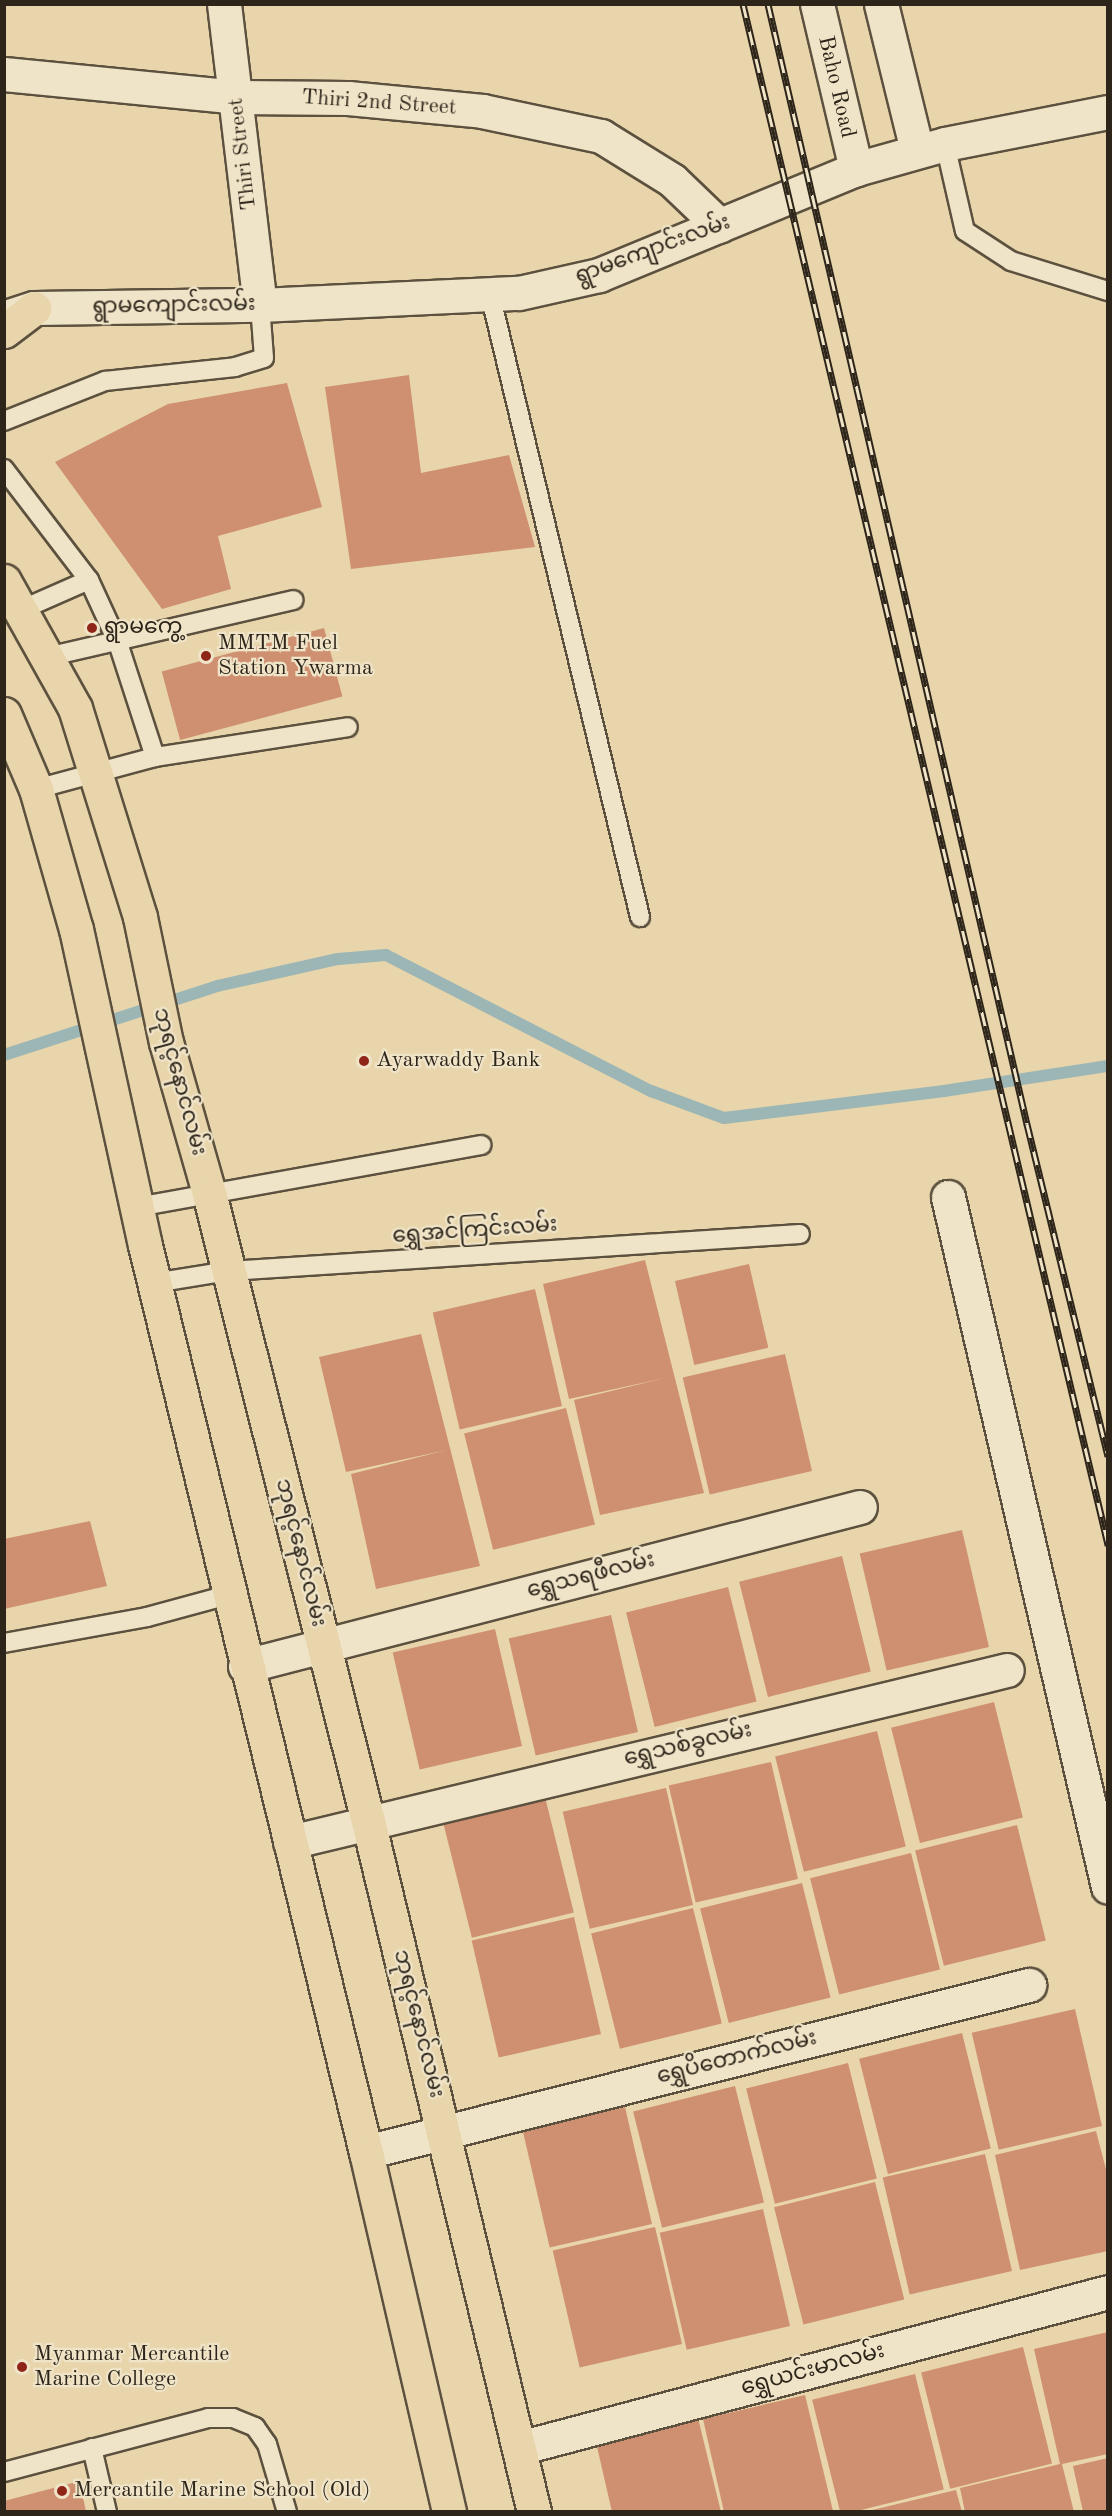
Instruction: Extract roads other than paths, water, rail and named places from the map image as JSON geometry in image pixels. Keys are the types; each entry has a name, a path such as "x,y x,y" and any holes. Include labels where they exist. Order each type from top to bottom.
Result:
{"main road":[{"path":"4,331 14,311"},
{"name":"ဘုရင့်နောင်လမ်း","path":"4,581 23,609 46,657 75,708 140,917 165,1042 209,1193 368,1821 534,2511"},
{"path":"4,714 36,789 76,929 104,1065 154,1283 245,1666 366,2152 449,2511"}],"street":[{"name":"Thiri Street","path":"225,4 261,304"},
{"name":"Baho Road","path":"817,4 856,169"},
{"path":"881,4 931,148"},
{"name":"Thiri 2nd Street","path":"4,74 237,97 348,98 482,111 601,136 672,180 720,226"},
{"name":"ရွာမကျောင်းလမ်း","path":"14,311 261,304 519,292 599,274 856,169 931,148 1107,112"},
{"path":"948,1197 1107,1887"},
{"name":"ရွှေသရဖီလမ်း","path":"245,1666 860,1507"},
{"name":"ရွှေသစ်ခွလမ်း","path":"290,1842 368,1821 1007,1670"},
{"name":"ရွှေပိတောက်လမ်း","path":"366,2152 1029,1985"},
{"name":"ရွှေယင်းမာလမ်း","path":"519,2448 1107,2292"}],"lane":[{"path":"931,148 965,231 1011,261 1107,291"},
{"path":"490,294 640,917"},
{"path":"4,421 105,381 235,367 264,358 261,304"},
{"path":"4,469 89,580 118,643 155,757"},
{"path":"23,609 89,580"},
{"path":"46,657 118,643 294,600"},
{"path":"36,789 96,771 155,757 348,726"},
{"path":"137,1207 481,1145"},
{"name":"ရွှေအင်ကြင်းလမ်း","path":"154,1283 229,1271 800,1234"},
{"path":"4,1643 147,1617 228,1595"},
{"path":"4,2472 208,2418 232,2418 255,2427 267,2444 287,2511"},
{"path":"92,2448 107,2511"}],"waterway":[{"path":"4,1055 217,986 338,959 386,955 651,1091 724,1118 944,1091 1108,1066"}],"railway":[{"path":"743,4 1108,1545"},
{"path":"768,4 1027,1124 1108,1456"}],"place":[{"name":"ရွာမကွေ့","path":"92,628"},
{"name":"MMTM Fuel Station Ywarma","path":"206,656"},
{"name":"Ayarwaddy Bank","path":"364,1061"},
{"name":"Myanmar Mercantile Marine College","path":"22,2367"},
{"name":"Mercantile Marine School (Old)","path":"62,2491"}]}
